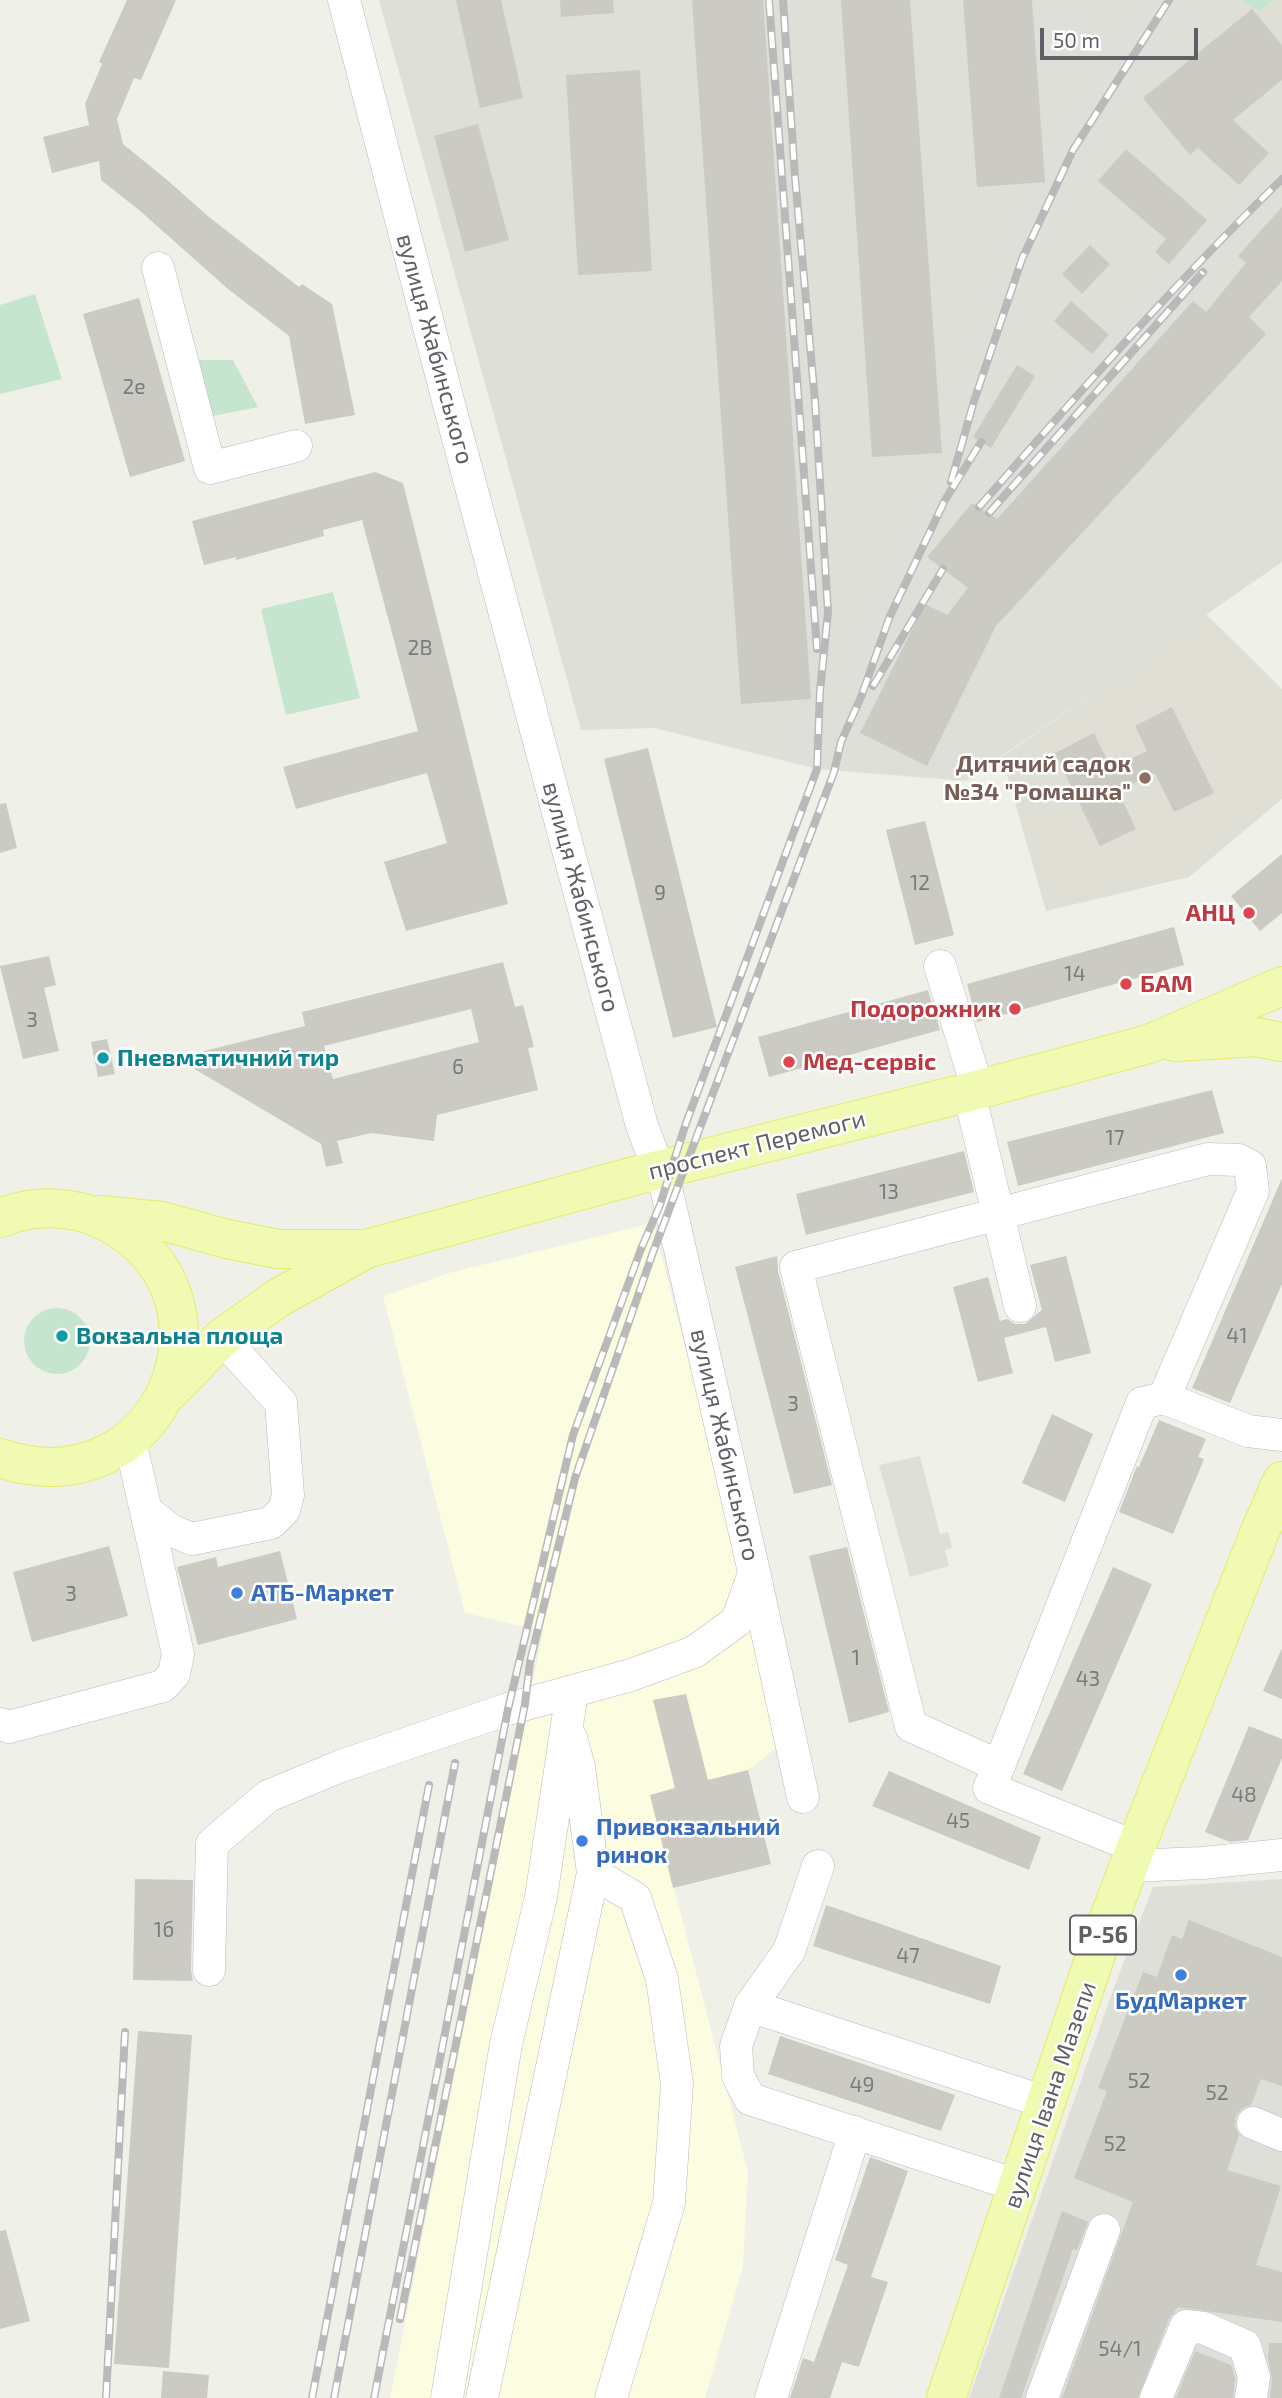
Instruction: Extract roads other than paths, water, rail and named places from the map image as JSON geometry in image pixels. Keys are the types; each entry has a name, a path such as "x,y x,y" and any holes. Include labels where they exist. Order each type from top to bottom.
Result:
{"main road":[{"name":"проспект Перемоги","path":"167,1392 222,1338 278,1298 366,1249 1149,1044 1282,986"},
{"name":"проспект Перемоги","path":"1149,1044 1256,1037 1282,1042"},
{"path":"4,1463 61,1468 97,1459 130,1440 153,1417 167,1392 178,1358 179,1322 169,1287 150,1256 124,1231 92,1214 51,1208 5,1212"},
{"name":"проспект Перемоги","path":"92,1214 162,1221 278,1250 366,1249"},
{"name":"вулиця Івана Мазепи","path":"946,2398 1132,1857 1282,1481"}],"street":[{"name":"вулиця Жабинського","path":"344,0 642,1126 666,1188 803,1797"},
{"path":"158,268 210,468 296,446"},
{"path":"940,966 973,1091 1020,1306"},
{"path":"999,1766 912,1726 796,1267 1208,1159 1239,1160 1250,1166 1253,1191 1164,1398"},
{"path":"148,1512 170,1530 192,1539 271,1523 284,1510 288,1495 281,1403 222,1338"},
{"path":"1282,1435 1248,1431 1164,1398 1142,1403 989,1788 1132,1857 1203,1863 1282,1855"},
{"path":"0,1724 9,1727 163,1686 174,1674 178,1654 130,1440"},
{"path":"209,1970 212,1844 268,1796 341,1766 508,1709 631,1675 694,1652 737,1621 754,1572"},
{"path":"447,2398 506,2044 541,1897 572,1692"},
{"path":"482,2398 593,1872 579,1767 568,1723"},
{"path":"818,1866 789,1951 750,2006 736,2046 738,2076 750,2099 1019,2186"},
{"path":"593,1872 635,1898 662,1979 677,2084 669,2203 611,2398"},
{"path":"750,2006 1048,2103"},
{"path":"1253,2123 1282,2135"},
{"path":"771,2398 855,2132"},
{"path":"1042,2398 1104,2230"},
{"path":"1156,2398 1186,2326 1203,2328 1245,2346 1254,2377 1251,2398"}],"railway":[{"path":"769,0 817,649"},
{"path":"374,2398 508,1709 573,1435 641,1249 660,1205 685,1126 817,769 820,691 828,612 815,401 795,177 783,0"},
{"path":"951,482 974,401 1022,259 1073,150 1169,0"},
{"path":"979,507 1165,299 1282,179"},
{"path":"989,513 1203,272"},
{"path":"400,2319 525,1704 530,1662 575,1478 652,1255 890,616 945,500 981,442"},
{"path":"873,686 943,569"},
{"path":"334,2398 455,1763"},
{"path":"312,2398 429,1785"},
{"path":"106,2398 125,2032"}],"place":[{"name":"Дитячий садок №34 \"Ромашка\"","path":"1145,778"},
{"name":"АНЦ","path":"1249,913"},
{"name":"БАМ","path":"1126,984"},
{"name":"Подорожник","path":"1015,1009"},
{"name":"Пневматичний тир","path":"103,1058"},
{"name":"Мед-сервіс","path":"789,1062"},
{"name":"Вокзальна площа","path":"62,1336"},
{"name":"АТБ-Маркет","path":"237,1593"},
{"name":"Привокзальний ринок","path":"582,1841"},
{"name":"БудМаркет","path":"1181,1975"}]}
